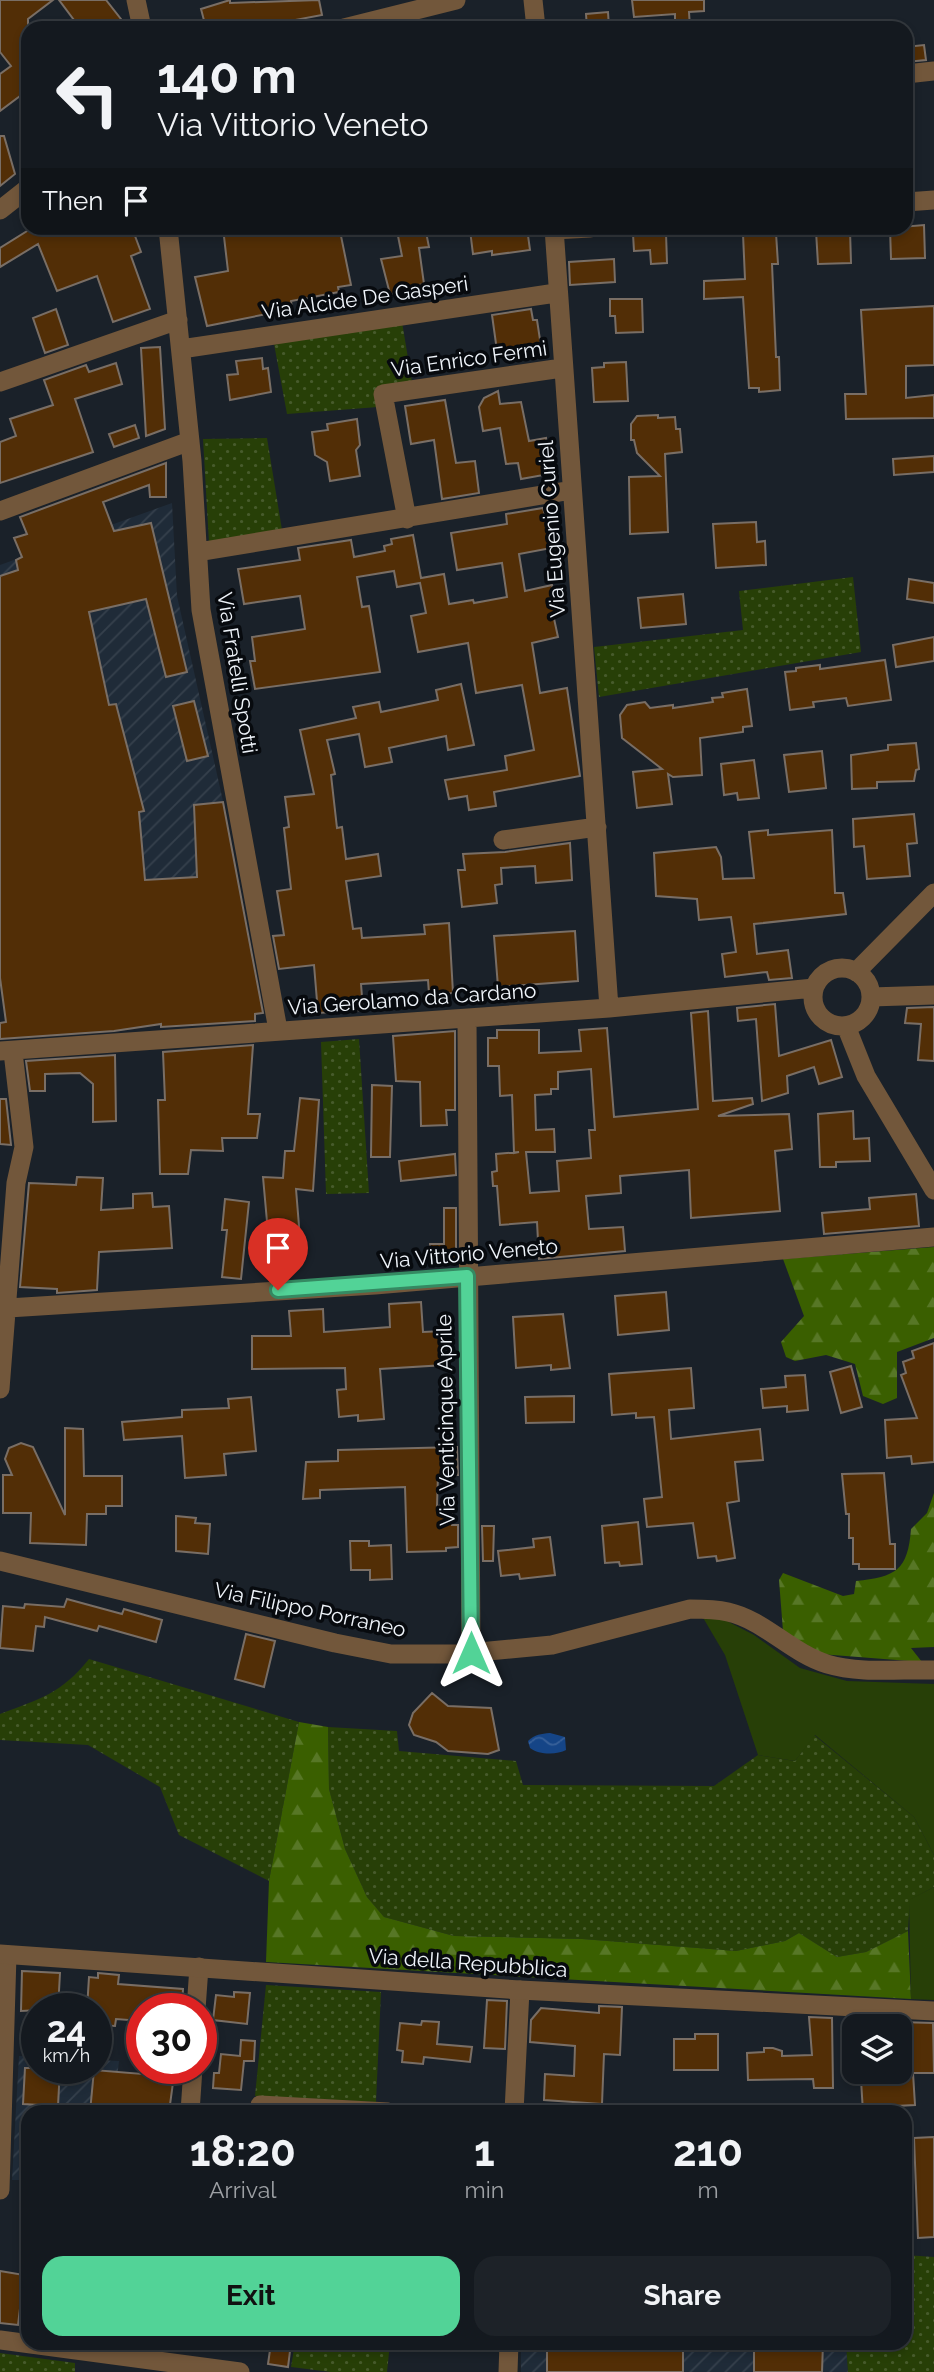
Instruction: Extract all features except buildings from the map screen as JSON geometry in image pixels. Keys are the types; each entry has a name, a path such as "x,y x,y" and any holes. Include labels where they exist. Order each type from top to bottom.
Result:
{"street":[{"path":"136,0 140,21"},
{"path":"372,21 456,0"},
{"path":"533,0 535,21"},
{"path":"913,73 934,71"},
{"path":"0,210 21,194"},
{"path":"913,202 934,200"},
{"name":"Via Fratelli Spotti","path":"169,235 190,441 201,610 278,1030"},
{"name":"Via Eugenio Curiel","path":"554,235 556,293 609,1008"},
{"name":"Via Alcide De Gasperi","path":"181,349 556,293"},
{"path":"0,382 178,320"},
{"name":"Via Enrico Fermi","path":"407,519 383,394 562,368"},
{"path":"0,511 190,441"},
{"path":"198,552 572,490"},
{"path":"503,840 597,827"},
{"path":"856,972 933,889"},
{"path":"839,968 856,972 863,978 871,997 866,1013 846,1026 827,1022 819,1016 815,1007 814,988 831,970 839,968"},
{"name":"Via Gerolamo da Cardano","path":"7,1051 609,1008 814,988"},
{"path":"871,997 934,995"},
{"name":"Via Venticinque Aprile","path":"467,1018 471,1653"},
{"path":"846,1026 866,1076 934,1190"},
{"path":"0,1389 16,1183 24,1147 7,1051"},
{"name":"Via Vittorio Veneto","path":"8,1308 467,1276 934,1237"},
{"name":"Via Filippo Porraneo","path":"0,1561 335,1643 391,1654 471,1653 552,1645 690,1609 713,1609 730,1612 800,1653 825,1663 845,1668 934,1670"},
{"path":"0,2190 3,1954"},
{"name":"Via della Repubblica","path":"3,1954 520,1990 934,2011"},
{"path":"197,1993 199,1967"},
{"path":"514,2105 520,1990"},
{"path":"190,2105 192,2084"},
{"path":"0,2340 21,2343"},
{"path":"74,2350 237,2372"},
{"path":"508,2372 509,2350"}],"shaded area":[{"path":"172,503 177,596 223,801 263,1013 39,1036 0,926 0,565"},
{"path":"19,2056 21,2084 112,2084 112,2061 119,2061 114,2105 21,2105 21,2180 12,2180"},
{"path":"521,2350 846,2350 848,2372 521,2372"}],"green space":[{"path":"402,322 412,382 378,407 287,414 274,344"},
{"path":"267,438 282,530 209,543 203,439"},
{"path":"853,577 861,652 599,697 594,647 743,630 739,591"},
{"path":"359,1039 369,1193 326,1194 321,1042"},
{"path":"934,1247 934,1338 897,1352 897,1398 883,1404 863,1396 855,1364 826,1355 795,1361 786,1357 781,1342 804,1316 783,1259"},
{"path":"934,1493 934,1647 911,1648 922,1662 820,1654 783,1631 779,1580 783,1573 843,1596 854,1594 856,1581 890,1574 903,1562 911,1529 927,1513"},
{"path":"702,1616 723,1619 754,1635 800,1668 847,1681 934,1684 934,1855 914,1817 815,1735 795,1761 758,1755 725,1655"},
{"path":"89,1659 299,1722 269,1881 179,1835 160,1787 88,1745 0,1740 0,1714 49,1694 69,1680"},
{"path":"299,1722 328,1727 329,1789 345,1849 367,1897 384,1917 454,1936 582,1939 736,1951 785,1941 799,1933 837,1957 866,1952 908,1931 911,1999 266,1962 269,1881"},
{"path":"328,1727 397,1731 399,1751 516,1761 523,1785 714,1786 758,1755 795,1761 814,1735 914,1817 934,1855 934,1887 910,1900 908,1931 866,1952 837,1957 799,1933 785,1941 736,1951 582,1939 454,1936 384,1917 367,1897 345,1849 329,1789"},
{"path":"934,1887 934,2000 911,1999 909,1900"},
{"path":"266,1985 381,1992 376,2102 255,2096"},
{"path":"912,2255 934,2257 934,2372 848,2372 846,2350 912,2350"},
{"path":"294,2350 389,2350 387,2372 331,2372 291,2367"},
{"path":"0,2353 75,2363 75,2372 0,2372"}],"water":[{"path":"550,1733 565,1737 566,1750 548,1754 530,1748 528,1741 538,1735"}],"route":[{"path":"278,1290 375,1285 467,1276 471,1653"}]}
